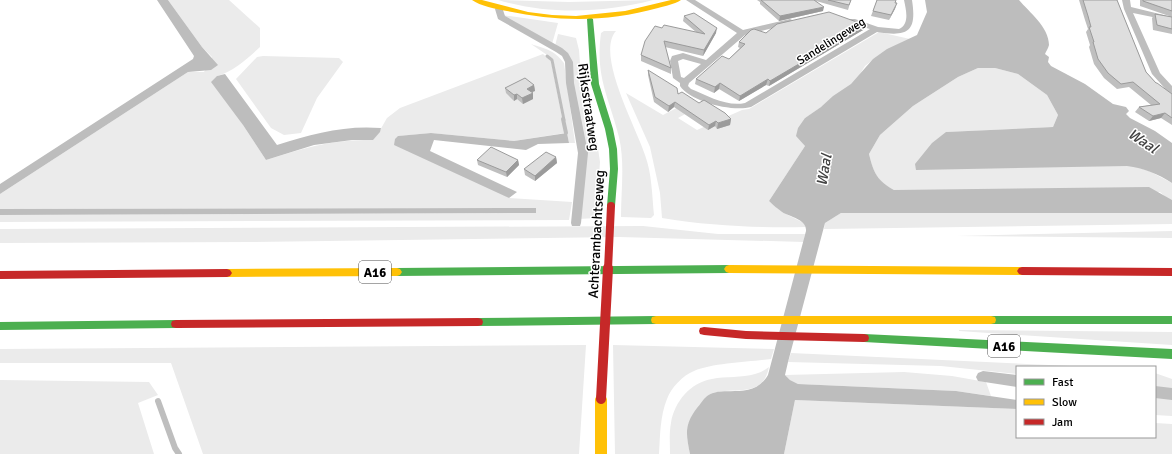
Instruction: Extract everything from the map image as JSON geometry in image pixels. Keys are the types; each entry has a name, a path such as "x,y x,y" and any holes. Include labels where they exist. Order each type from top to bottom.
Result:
{"main road":[{"name":"Rijksstraatweg","path":"474,0 499,9 541,17 590,19 641,12 678,0"},
{"name":"Achterambachtseweg","path":"590,19 595,84 609,129 613,149 614,169 601,399 601,454"},
{"name":"A16","path":"0,275 751,269 1172,272"},
{"name":"A16","path":"0,326 744,319 1172,320"},
{"name":"A16","path":"602,321 746,335 835,337 1172,354"}],"street":[{"path":"690,0 742,33"},
{"path":"876,29 895,33 901,32 905,29 909,21 911,11 908,0"},
{"path":"1126,0 1128,9 1156,74 1172,91"},
{"name":"Rijksstraatweg","path":"499,9 501,17 566,55 569,62 570,83 583,153 576,223"},
{"path":"1128,9 1172,19"},
{"path":"685,82 742,33 802,19"},
{"name":"Sandelingeweg","path":"847,20 876,29"},
{"name":"Sandelingeweg","path":"708,63 683,56 675,58 674,61 677,78 685,82 684,86 688,91 733,107 743,107 876,29"},
{"path":"983,378 1016,381"},
{"path":"1156,392 1172,394"}],"lane":[{"path":"158,401 175,448 179,454"}],"shaded area":[{"path":"168,0 229,0 260,28 260,47 235,68 217,76 243,125 266,160 330,143 370,140 379,132 387,118 400,108 543,54 551,61 565,133 514,141 431,133 398,136 509,198 572,202 569,220 0,222 0,215 536,213 536,208 0,209 0,194 188,72 204,72 212,57 202,47"},
{"path":"498,0 569,2 653,0 615,8 595,10 556,10 517,5"},
{"path":"502,15 558,23 552,44"},
{"path":"604,31 616,31 611,42 611,56 614,73 647,162 654,215 651,218 621,217 621,147 601,75 601,33"},
{"path":"879,32 910,39 893,47 870,62 865,66 852,84 832,100 805,118 802,142 805,146 769,201 782,212 804,223 806,227 734,226 662,218 660,193 650,147 626,93 663,115 688,102 698,107 678,118 697,130 742,110 749,109"},
{"path":"558,34 576,38 579,50 581,78 596,135 600,162 596,218 579,219 586,157 568,56 555,46"},
{"path":"531,44 553,53 564,63 575,143 569,143 553,59"},
{"path":"257,57 339,58 343,62 317,98 301,133 284,135 271,128 236,79"},
{"path":"978,68 995,68 1018,74 1047,95 1058,115 1053,127 946,132 1137,167 1151,172 1172,183 1172,200 1168,199 1160,192 894,190 883,183 874,172 869,154 880,135 913,106 958,77"},
{"path":"841,213 1172,213 1172,224 824,229 825,223"},
{"path":"643,226 718,234 805,234 804,242 619,237 253,242 0,243 0,229"},
{"path":"1172,231 1172,238 956,236"},
{"path":"959,331 1172,332 1172,345"},
{"path":"586,345 579,454 203,454 171,363 0,363 0,349"},
{"path":"613,345 774,349 771,359 711,366 690,373 678,382 669,395 663,412 659,454 615,454"},
{"path":"791,353 1071,366 1016,366 1016,374 941,366 788,362"},
{"path":"769,367 765,378 759,385 751,389 715,392 707,396 693,414 688,425 687,435 690,454 670,454 670,431 673,415 685,394 697,384 704,381 717,378 757,374"},
{"path":"904,372 952,376 986,382 991,396 956,391 798,384 790,380 785,375"},
{"path":"1156,373 1172,379 1172,389 1156,387"},
{"path":"0,380 149,382 158,395 138,403 154,454 0,454"},
{"path":"1156,397 1172,399 1172,416 1156,415"},
{"path":"795,400 1016,409 1016,438 1156,438 1156,423 1172,424 1172,454 784,454"}],"water":[{"path":"157,0 168,0 202,47 218,65 211,70 188,72 0,194 0,184 193,59 194,56"},
{"name":"Waal","path":"925,0 1019,0 1038,20 1046,32 1049,45 1045,54 1049,57 1048,62 1051,66 1085,84 1113,104 1126,107 1129,111 1126,114 1130,118 1155,131 1172,143 1172,183 1151,172 1127,166 916,170 915,164 932,143 946,132 1053,127 1058,115 1047,95 1018,74 995,68 978,68 958,77 913,106 880,135 869,154 877,176 884,183 894,190 1149,187 1172,200 1172,213 841,213 825,223 785,375 790,380 798,384 956,391 1016,400 1016,409 795,400 784,454 690,454 687,435 688,425 693,414 706,397 721,391 738,391 754,388 768,375 806,231 806,227 801,221 782,212 769,201 805,146 796,136 798,128 805,118 851,84 873,59 887,49 917,35 927,12"},
{"path":"225,74 277,145 303,137 341,129 367,127 381,128 380,132 373,140 352,140 314,145 266,160 243,125 211,82 217,76"},
{"path":"431,133 514,141 567,133 569,143 538,144 526,150 434,140 430,151 517,192 509,198 394,145 395,139 398,136"},
{"path":"536,208 536,213 0,215 0,209"}],"building":[{"path":"761,0 814,0 824,7 780,16"},
{"path":"828,0 851,0 849,5"},
{"path":"877,0 896,0 895,3 897,3 891,15 873,11"},
{"path":"1083,0 1117,0 1146,72 1156,83 1172,94 1172,118 1165,113 1153,116 1139,107 1160,104 1133,82 1121,84 1108,73 1098,59"},
{"path":"1172,0 1172,11 1143,1"},
{"path":"829,12 865,25 770,81 768,79 740,96 720,83 715,87 696,79 722,56 729,59 745,44 739,42 751,30 754,29 766,33 777,24"},
{"path":"694,13 717,28 704,50 664,41 671,68 641,55 645,41 655,26 662,28 664,25 705,34 684,16"},
{"path":"1155,14 1172,17 1172,29 1157,25"},
{"path":"648,70 677,88 678,94 682,92 699,103 704,100 725,113 731,119 718,123 716,121 709,125 675,102 669,106 655,97"},
{"path":"525,78 534,85 527,89 533,93 522,98 517,94 514,95 505,88"},
{"path":"491,147 518,160 506,172 477,160"},
{"path":"546,152 556,157 535,176 524,169"}],"waterway":[{"path":"547,56 552,60 564,120"},
{"path":"563,119 566,133"}],"traffic: fast":[{"path":"590,19 595,84 609,129 613,149 614,169 611,206"},
{"path":"397,272 729,269"},
{"path":"478,322 656,320"},
{"path":"991,320 1172,320"},
{"path":"0,326 176,324"},
{"path":"864,338 1172,354"}],"traffic: slow":[{"path":"475,0 528,14 576,18 601,17 625,13 651,8 678,0"},
{"path":"729,269 1022,271"},
{"path":"227,273 397,272"},
{"path":"656,320 991,320"},
{"path":"601,399 601,454"}],"traffic: jam":[{"path":"601,399 611,206"},
{"path":"1022,271 1172,272"},
{"path":"0,275 227,273"},
{"path":"176,324 478,322"},
{"path":"704,331 746,335 864,338"}]}
